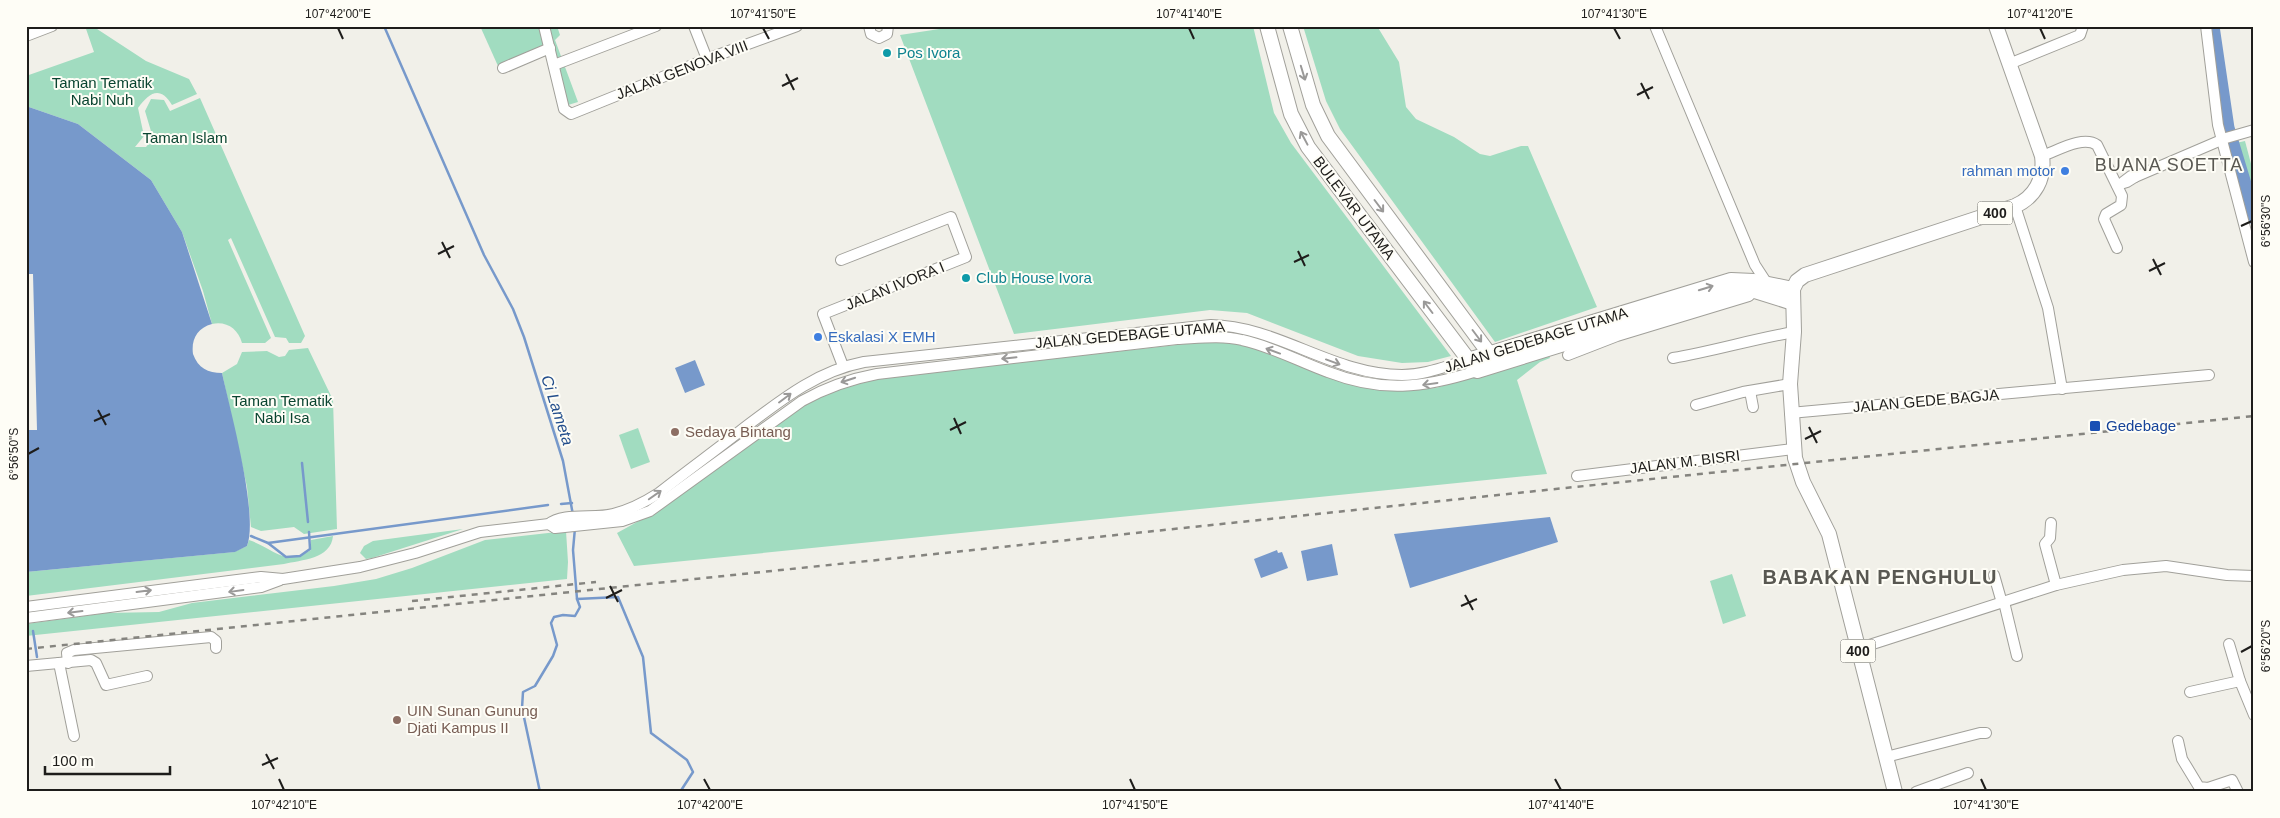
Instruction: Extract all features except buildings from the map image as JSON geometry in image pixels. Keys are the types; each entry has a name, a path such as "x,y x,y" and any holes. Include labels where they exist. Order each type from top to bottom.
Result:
{"main road":[{"name":"BULEVAR UTAMA","path":"1267,26 1291,114 1308,147 1473,365"},
{"name":"BULEVAR UTAMA","path":"1290,26 1313,105 1328,136 1494,359"},
{"name":"400","path":"1894,792 1829,534 1796,464 1790,413 1794,332 1793,296 1797,280 1804,275 2015,206 2026,200 2038,185 2043,171 2042,156 1996,26"},
{"path":"1331,179 1350,167"},
{"name":"JALAN GEDEBAGE UTAMA","path":"1473,365 1661,308 1732,280 1768,284 1793,296"},
{"name":"JALAN GEDEBAGE UTAMA","path":"1661,308 1697,308 1746,290 1793,296"}],"street":[{"path":"26,36 52,26"},
{"path":"544,26 554,66 656,26"},
{"path":"694,26 707,59"},
{"name":"JALAN GENOVA VIII","path":"554,66 567,112 571,114 707,59 797,26"},
{"path":"869,26 870,34 879,38 887,34 890,27"},
{"path":"1655,26 1755,265 1768,284"},
{"path":"2009,64 2080,35 2083,26"},
{"path":"2206,26 2213,99 2220,141 2254,262"},
{"path":"503,68 550,48"},
{"path":"2120,184 2131,176 2135,177 2220,141 2251,134"},
{"path":"2042,156 2083,142 2092,142 2100,148 2120,184 2122,203 2118,208 2105,215 2104,219 2117,248"},
{"path":"2015,206 2048,308 2062,389"},
{"name":"JALAN IVORA I","path":"841,260 951,217 966,257 823,314 844,366"},
{"path":"1568,355 1697,308 1749,296"},
{"path":"1211,325 1213,338"},
{"name":"JALAN GEDEBAGE UTAMA","path":"612,518 636,506 793,392 819,377 844,366 876,360 1211,325 1244,328 1355,370 1378,374 1403,376 1473,365"},
{"path":"1673,358 1718,350 1750,340 1794,332"},
{"name":"JALAN GEDEBAGE UTAMA","path":"612,518 639,516 664,502 802,401 825,388 854,378 932,367 1178,339 1213,338 1243,340 1328,373 1374,384 1403,387 1435,384 1473,365"},
{"path":"930,355 932,367"},
{"name":"JALAN GEDE BAGJA","path":"1790,413 2209,375"},
{"path":"1696,405 1750,391 1790,384"},
{"path":"1750,391 1753,407"},
{"name":"JALAN M. BISRI","path":"1576,476 1793,448"},
{"path":"692,467 699,476"},
{"path":"636,506 639,516"},
{"path":"26,618 261,587 283,579 382,563 480,532 549,524 555,528 563,523 612,518"},
{"path":"2050,523 2050,538 2045,544 2056,585"},
{"path":"1857,649 2056,585 2123,570 2166,566 2226,575 2254,576"},
{"path":"1994,575 2017,656"},
{"path":"26,607 261,577 283,579"},
{"path":"74,736 64,663 67,654 74,650 211,637 216,641 216,648"},
{"path":"2229,644 2240,681 2254,715"},
{"path":"26,666 91,660 96,663 106,685 147,676"},
{"path":"2190,692 2240,681"},
{"path":"1886,758 1986,733"},
{"path":"2178,741 2182,759 2199,787 2208,788 2232,780 2238,792"},
{"path":"1916,792 1968,774"}],"green space":[{"path":"85,26 94,27 146,61 189,79 197,94 172,105 163,95 155,93 146,98 138,108 144,136 135,147 146,147 153,138 145,111 151,99 164,100 170,111 200,98 305,336 301,343 289,343 286,338 275,337 231,238 228,240 271,338 265,343 242,343 238,334 231,327 217,323 212,324 203,291 182,232 151,180 78,124 26,106 26,76 94,52"},
{"path":"480,26 541,26 546,46 498,66"},
{"path":"549,26 557,26 560,35 555,40 578,102 568,105"},
{"path":"959,26 1253,26 1274,113 1291,143 1451,356 1428,362 1402,363 1358,356 1247,313 1210,310 1014,334 900,35"},
{"path":"1303,26 1377,26 1399,62 1406,107 1416,119 1454,137 1480,154 1490,156 1521,146 1528,146 1597,307 1495,342 1340,129 1326,101"},
{"path":"2245,141 2254,175 2254,213 2236,143"},
{"path":"1212,341 1242,344 1348,384 1403,391 1436,388 1548,353 1550,358 1540,362 1517,380 1547,474 634,566 617,533 666,506 805,404 827,392 877,378"},
{"name":"Taman Tematik Nabi Isa","path":"308,348 333,400 337,529 304,534 294,527 261,531 251,527 247,487 222,373 237,364 242,352 267,351 279,357 285,356 289,350"},
{"path":"638,428 650,462 631,469 619,435"},
{"path":"463,529 372,558 366,559 360,553 364,546 373,541"},
{"path":"566,531 567,579 26,636 26,624 106,613 159,612 192,603 334,586 376,579 412,568 485,540"},
{"path":"333,536 327,550 321,554 284,564 26,596 26,572 234,552 247,546 249,540 280,555 294,557 311,550 311,540"},
{"path":"1732,574 1746,616 1723,624 1710,581"}],"water":[{"path":"26,106 78,124 151,180 182,232 212,324 202,328 196,335 193,344 193,354 204,369 222,373 242,461 250,531 247,546 235,552 26,572 26,430 37,430 33,274 26,274"},
{"path":"695,360 705,385 685,393 675,368"},
{"path":"1550,517 1558,542 1410,588 1394,534"},
{"path":"1332,544 1338,575 1307,581 1301,551"},
{"path":"1277,550 1278,553 1282,552 1288,568 1261,578 1254,559"}],"waterway":[{"name":"Ci Lameta","path":"384,26 484,255 513,309 524,337 563,461 573,515"},
{"path":"2212,26 2227,128 2254,217"},
{"path":"302,463 308,522"},
{"path":"561,504 572,503"},
{"path":"251,536 268,543 548,505"},
{"name":"Ci Lameta","path":"540,792 522,708 523,692 535,686 553,656 557,645 551,623 554,617 563,615 575,616 580,607 577,599 573,550 575,528"},
{"path":"268,543 286,557 300,556 310,549 309,532"},
{"path":"577,599 618,597 643,657 651,733 687,760 693,772 680,792"},
{"path":"33,631 37,657"}],"railway":[{"path":"26,649 2254,416"},
{"path":"412,601 596,582"}],"place":[{"name":"Pos Ivora","path":"887,53"},
{"name":"rahman motor","path":"2065,171"},
{"name":"Club House Ivora","path":"966,278"},
{"name":"Eskalasi X EMH","path":"818,337"},
{"name":"Gedebage","path":"2095,426"},
{"name":"Sedaya Bintang","path":"675,432"},
{"name":"UIN Sunan Gunung Djati Kampus II","path":"397,720"}],"district":[{"name":"BUANA SOETTA","path":"2169,165"},
{"name":"BABAKAN PENGHULU","path":"1880,577"}],"park label":[{"name":"Taman Tematik Nabi Nuh","path":"102,92"},
{"name":"Taman Islam","path":"185,138"}]}
